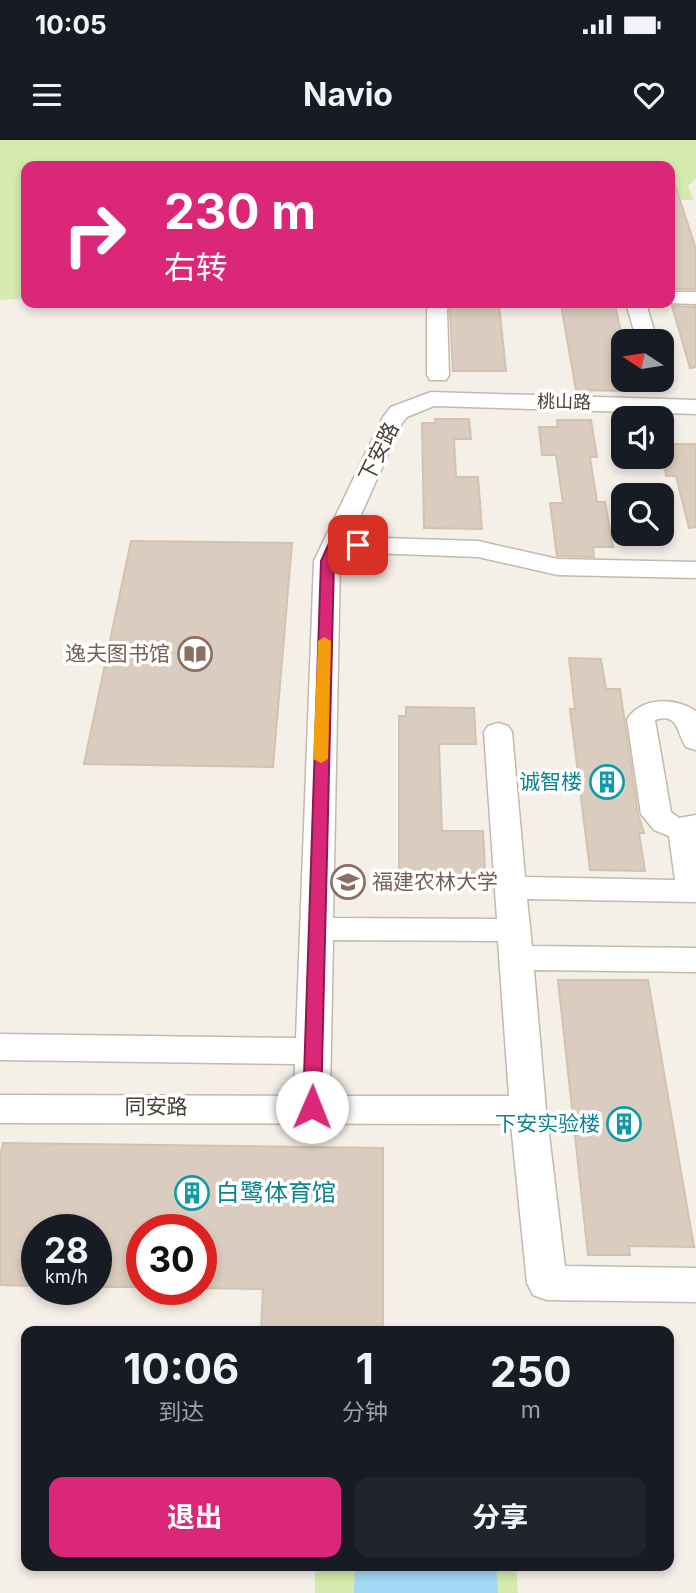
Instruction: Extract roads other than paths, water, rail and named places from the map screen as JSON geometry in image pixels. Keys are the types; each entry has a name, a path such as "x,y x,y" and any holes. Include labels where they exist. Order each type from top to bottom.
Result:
{"street":[{"path":"675,298 696,298"},
{"path":"435,387 438,308"},
{"path":"637,308 644,329"},
{"name":"桃山路","path":"435,387 696,407"},
{"name":"下安路","path":"312,1107 327,561 394,416 435,387"},
{"path":"334,544 478,549 558,567 696,570"},
{"path":"511,888 694,891 689,827 671,827 656,814 644,752 641,719 643,714 651,710 678,712 686,716 692,725 696,741"},
{"path":"498,732 528,1110 547,1283 696,1285"},
{"path":"315,929 696,960"},
{"path":"0,1047 313,1051"},
{"name":"同安路","path":"0,1109 312,1107 528,1110"}],"water":[{"path":"355,1571 496,1571 498,1593 354,1593"}],"place":[{"name":"逸夫图书馆","path":"195,654"},
{"name":"诚智楼","path":"607,782"},
{"name":"福建农林大学","path":"348,882"},
{"name":"下安实验楼","path":"624,1124"},
{"name":"白鹭体育馆","path":"192,1193"}]}
